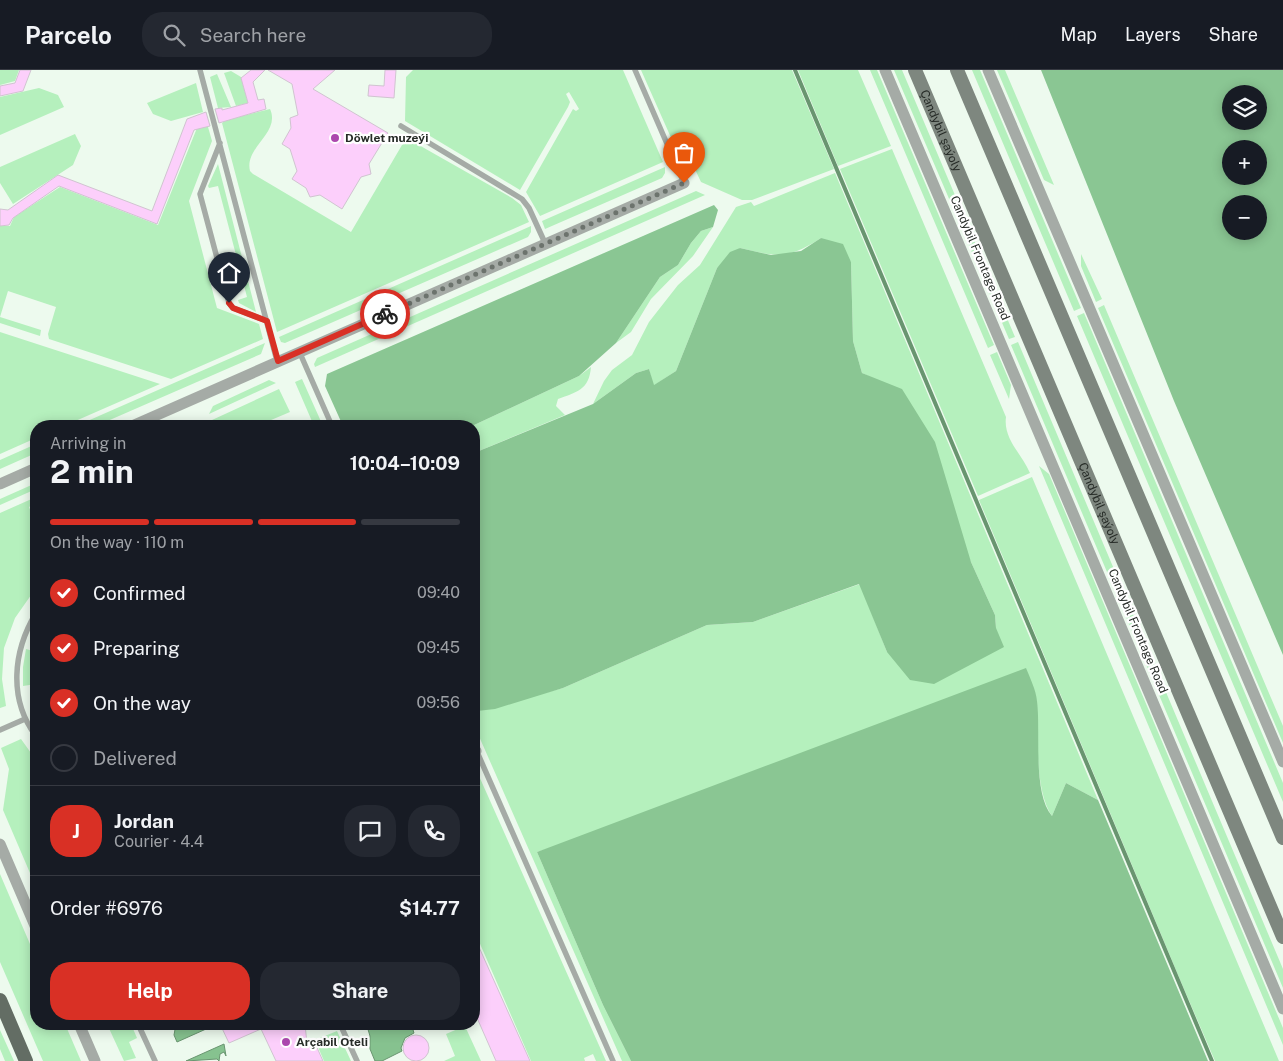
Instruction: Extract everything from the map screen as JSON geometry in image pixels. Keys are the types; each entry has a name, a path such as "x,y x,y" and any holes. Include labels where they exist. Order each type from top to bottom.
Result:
{"main road":[{"name":"Çandybil şaýoly","path":"915,70 1283,937"},
{"path":"957,70 1283,838"},
{"path":"0,1000 26,1061"}],"street":[{"name":"Candybil Frontage Road","path":"885,70 1283,1009"},
{"path":"988,70 1283,762"},
{"path":"145,420 684,183"},
{"path":"0,484 30,471"},
{"path":"0,844 30,914"},
{"path":"82,1030 95,1061"}],"lane":[{"path":"200,70 278,361"},
{"path":"634,70 684,183"},
{"path":"401,126 522,199 529,208 545,243"},
{"path":"220,143 200,194 229,303 233,308 267,321"},
{"path":"299,351 329,420"},
{"path":"30,626 23,641 16,668 17,689 25,720 30,727"},
{"path":"0,730 25,720"},
{"path":"480,760 613,1061"},
{"path":"141,1030 155,1061"},
{"path":"343,1030 357,1061"}],"shaded area":[{"path":"0,70 19,70 15,81 0,85"},
{"path":"413,70 623,70 663,162 540,216 526,192 573,109 576,111 579,109 569,92 566,94 570,102 568,107 520,190 405,121 406,77"},
{"path":"641,70 792,70 834,169 752,200 742,200 701,182 692,163 684,167"},
{"path":"798,70 858,70 891,146 838,166"},
{"path":"870,70 877,70 994,345 988,348"},
{"path":"894,70 902,70 1015,337 1009,339"},
{"path":"972,70 980,70 1081,308 1074,311"},
{"path":"997,70 1005,70 1054,185 1044,180"},
{"path":"1041,70 1283,70 1283,655 1174,401"},
{"path":"231,71 241,77 248,103 236,106 224,73"},
{"path":"217,74 231,107 218,108 210,77"},
{"path":"196,83 203,112 171,121 153,114 147,103"},
{"path":"39,88 58,95 64,107 0,135 0,97"},
{"path":"270,109 271,125 252,155 250,171 351,232 402,145 410,140 512,198 521,205 529,222 277,332 222,123 226,120"},
{"path":"208,127 212,141 189,201 217,308 259,324 263,339 171,379 49,339 48,334 56,307 8,291 0,317 0,226 10,226 14,217 60,187 158,225 197,128"},
{"path":"75,134 81,146 73,165 13,204 0,183 0,167"},
{"path":"892,149 1006,417 1007,432 1030,473 978,496 840,169"},
{"path":"218,164 256,312 239,303 238,300 247,297 218,186 209,188 208,186"},
{"path":"665,167 665,173 662,178 545,229 542,221"},
{"path":"835,173 1098,800 1066,783 1052,816 1046,805 1040,776 1037,744 1037,700 537,852 603,1005 631,1061 622,1061 480,739 480,710 563,688 707,625 753,622 860,584 887,652 996,628 995,615 971,562 879,381 862,373 853,341 851,262 821,238 791,253 773,254 740,248 717,268 676,371 653,386 649,369 636,373 593,404 604,381 612,370 632,355 649,322 678,285 700,265 736,207 751,202 754,206"},
{"path":"696,191 705,195 315,367 314,364 317,358"},
{"path":"714,205 718,210 713,227 701,231 691,243 678,265 660,277 616,343 579,376 480,422 480,420 340,420 325,386 327,374"},
{"path":"531,226 531,232 528,237 285,343 281,342 279,337"},
{"path":"713,227 693,256 651,299 631,332 616,343 660,277 678,265 691,243 701,231"},
{"path":"821,238 843,244 851,262 853,341 862,373 902,389 935,442 971,562 995,615 996,628 1004,647 934,684 910,680 887,652 859,584 753,622 707,625 563,688 495,709 480,711 480,451 593,404 636,373 649,369 654,385 676,371 717,268 730,252 740,248 771,255 801,251"},
{"path":"1081,254 1102,299 1096,302 1081,266"},
{"path":"1104,305 1283,726 1283,743 1098,308"},
{"path":"1084,313 1283,783 1283,802 1077,316"},
{"path":"0,317 41,330 40,336 0,323"},
{"path":"0,332 160,384 78,420 30,420 30,441 0,454"},
{"path":"1018,342 1283,969 1283,988 1011,345"},
{"path":"265,343 261,354 110,420 90,420"},
{"path":"997,352 1011,385 1009,399 990,355"},
{"path":"591,367 588,381 581,389 558,399 556,406 565,415 480,450 480,422 579,376"},
{"path":"302,379 320,420 311,420 295,382"},
{"path":"269,380 276,383 209,414 213,406"},
{"path":"279,389 290,412 271,420 212,420"},
{"path":"30,447 30,456 0,469 0,460"},
{"path":"1039,466 1049,474 1283,1028 1283,1045"},
{"path":"1032,477 1279,1061 1215,1061 1181,982 979,500"},
{"path":"30,486 30,492 0,505 0,499"},
{"path":"30,500 30,597 15,618 4,648 2,679 6,706 0,708 0,513"},
{"path":"26,649 30,650 30,685 23,686 23,667"},
{"path":"1026,668 1036,697 1038,761 1042,792 1046,805 1052,816 1066,783 1098,800 1208,1061 631,1061 603,1005 537,852"},
{"path":"21,739 30,752 30,873 3,810 9,769 1,748"},
{"path":"480,778 606,1061 596,1061 593,1054 584,1058 585,1061 531,1061 480,944"},
{"path":"0,874 30,944 30,1030 68,1030 81,1061 43,1061 0,962"},
{"path":"0,1030 14,1061 5,1061 0,1049"},
{"path":"110,1030 134,1030 137,1038 129,1042 136,1058 124,1061"},
{"path":"175,1030 204,1030 177,1042 174,1035"},
{"path":"368,1030 413,1030 414,1033 405,1038 401,1048 402,1051 382,1061 375,1061 370,1049"},
{"path":"455,1030 467,1030 481,1061 444,1061 455,1056 446,1034"},
{"path":"337,1031 351,1061 324,1061 315,1040"},
{"path":"224,1044 226,1056 224,1052 220,1054 219,1061 217,1059 186,1061"}],"building":[{"path":"20,70 31,70 23,91 0,96 0,86 15,83"},
{"path":"251,70 265,70 253,82 258,100 264,99 266,109 219,123 215,109 222,108 222,110 248,103 241,78"},
{"name":"Döwlet muzeýi","path":"268,70 335,70 313,89 388,133 369,164 371,174 361,177 342,209 320,195 310,197 306,188 292,179 297,171 290,149 282,144 291,128 290,118 298,115 292,84"},
{"name":"Döwlet muzeýi","path":"385,70 396,70 394,98 368,96 369,85 384,86"},
{"path":"206,112 210,126 194,130 157,224 59,186 13,218 9,225 0,226 0,209 8,210 58,175 152,211 187,119"},
{"path":"480,949 530,1061 496,1061 480,1025"},
{"name":"Arçabil Oteli","path":"223,1030 259,1030 229,1043"},
{"name":"Arçabil Oteli","path":"261,1030 306,1030 307,1044 314,1041 323,1061 276,1061"},
{"path":"416,1035 425,1039 429,1048 425,1057 416,1061 407,1057 403,1048 407,1039"}],"waterway":[{"path":"795,70 1212,1061"}],"way so far":[{"path":"385,314 684,183"}],"place":[{"name":"Döwlet muzeýi","path":"335,138"},
{"name":"Arçabil Oteli","path":"286,1042"}],"route":[{"path":"229,303 233,308 267,321 278,361 385,314"}]}
